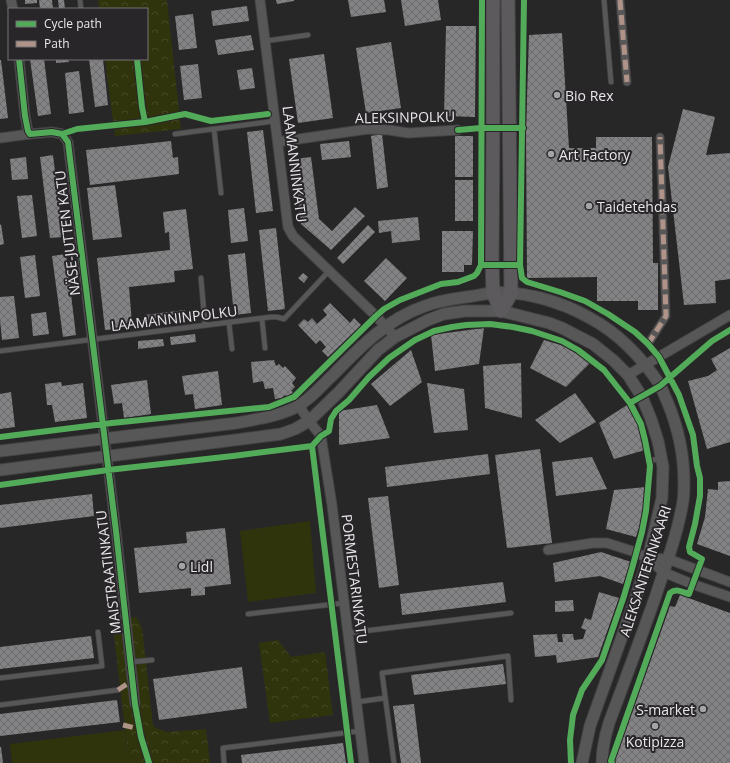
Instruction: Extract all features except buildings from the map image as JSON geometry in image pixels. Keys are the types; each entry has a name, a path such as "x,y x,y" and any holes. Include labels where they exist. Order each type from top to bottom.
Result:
{"main road":[{"path":"493,0 494,128 492,261 493,293 501,311"},
{"path":"501,311 511,294 508,0"}],"street":[{"name":"LAAMANNINKATU","path":"260,0 288,227 293,236 386,326 395,337"},
{"path":"620,0 627,82"},
{"path":"0,138 30,134 25,116 19,60"},
{"name":"ALEKSINPOLKU","path":"278,142 368,129 408,133 458,130"},
{"name":"NÄSE-JUTTEN KATU","path":"30,134 52,132 62,134 68,142 104,438"},
{"path":"648,344 666,316 660,137"},
{"name":"ALEKSANTERINKAARI","path":"0,451 237,423 274,415 299,406 315,393 362,345 386,326 423,307 447,299 493,293 511,294 556,302 577,310 602,325 625,343 645,365 660,386 671,410 680,438 684,469 684,499 677,530 609,723 604,740 602,763"},
{"name":"ALEKSANTERINKAARI","path":"0,470 278,435 295,429 309,421 339,392 378,350 395,337 428,320 444,314 501,311 549,323 568,331 593,344 613,360 628,375 642,397 652,419 663,466 662,498 648,558 635,600 590,726 582,763"},
{"path":"628,375 730,315"},
{"name":"PORMESTARINKATU","path":"299,406 321,436 332,505 364,763"},
{"name":"MAISTRAATINKATU","path":"104,438 136,704"},
{"path":"548,550 593,542 607,543 648,558 663,572 730,597"},
{"path":"648,558 668,559 730,582"}],"lane":[{"path":"604,0 611,82"},
{"path":"265,41 308,35"},
{"path":"175,134 275,121"},
{"path":"214,129 222,193"},
{"name":"LAAMANNINPOLKU","path":"0,351 262,318 278,317 284,319 329,271"},
{"path":"201,278 206,325"},
{"path":"262,318 265,348"},
{"path":"229,323 232,349"},
{"path":"649,461 661,458"},
{"path":"248,614 344,602"},
{"path":"348,633 511,613"},
{"path":"0,678 102,666 98,632"},
{"path":"394,763 382,673 508,656 511,700"},
{"path":"131,662 152,660"},
{"path":"0,705 118,690"},
{"path":"357,702 386,698"},
{"path":"224,763 223,748 360,731"}],"green space":[{"path":"98,0 167,0 181,129 115,136 105,60 148,60 148,8 99,8"},
{"path":"310,521 316,593 248,602 240,531"},
{"path":"136,617 142,628 153,725 156,728 167,732 206,729 210,763 129,763 113,627 117,619"},
{"path":"278,640 291,657 325,652 333,715 270,723 259,643"},
{"path":"125,730 129,763 12,763 10,744"}],"marked path":[{"path":"620,0 627,82"},
{"path":"648,344 666,316 660,137"},
{"path":"118,690 133,680"},
{"path":"123,725 139,729"}],"cycle path":[{"path":"481,265 482,0"},
{"path":"524,0 520,265 522,278 527,282 585,301 635,332 648,344 659,357 679,395 693,435 700,478 700,496 689,547 690,552 702,559 689,594 681,591 670,593 611,761 612,763"},
{"path":"19,60 28,131 30,134 52,132 62,134 68,142 116,531 135,704 141,737 149,763"},
{"path":"137,60 145,122"},
{"path":"62,134 77,129 145,122 185,114 211,121 268,114"},
{"path":"458,130 481,128 523,128"},
{"path":"0,437 112,423 269,407 294,397 384,309 400,300 441,284 458,282 474,276 481,265 520,265"},
{"path":"0,485 108,470 312,446 321,436 329,431 331,419 336,411 349,400 369,377 389,358 415,340 434,331 466,325 490,324 532,331 562,341 578,350 604,370 630,403 641,424 650,466 646,511 642,532 624,596 602,660 582,690 573,715 570,740 571,763"},
{"path":"630,403 660,386 712,341 730,330"},
{"path":"312,446 351,763"}],"place":[{"name":"Bio Rex","path":"557,95"},
{"name":"Art Factory","path":"551,154"},
{"name":"Taidetehdas","path":"589,206"},
{"name":"Lidl","path":"182,566"},
{"name":"S-market","path":"703,709"},
{"name":"Kotipizza","path":"655,726"}]}
